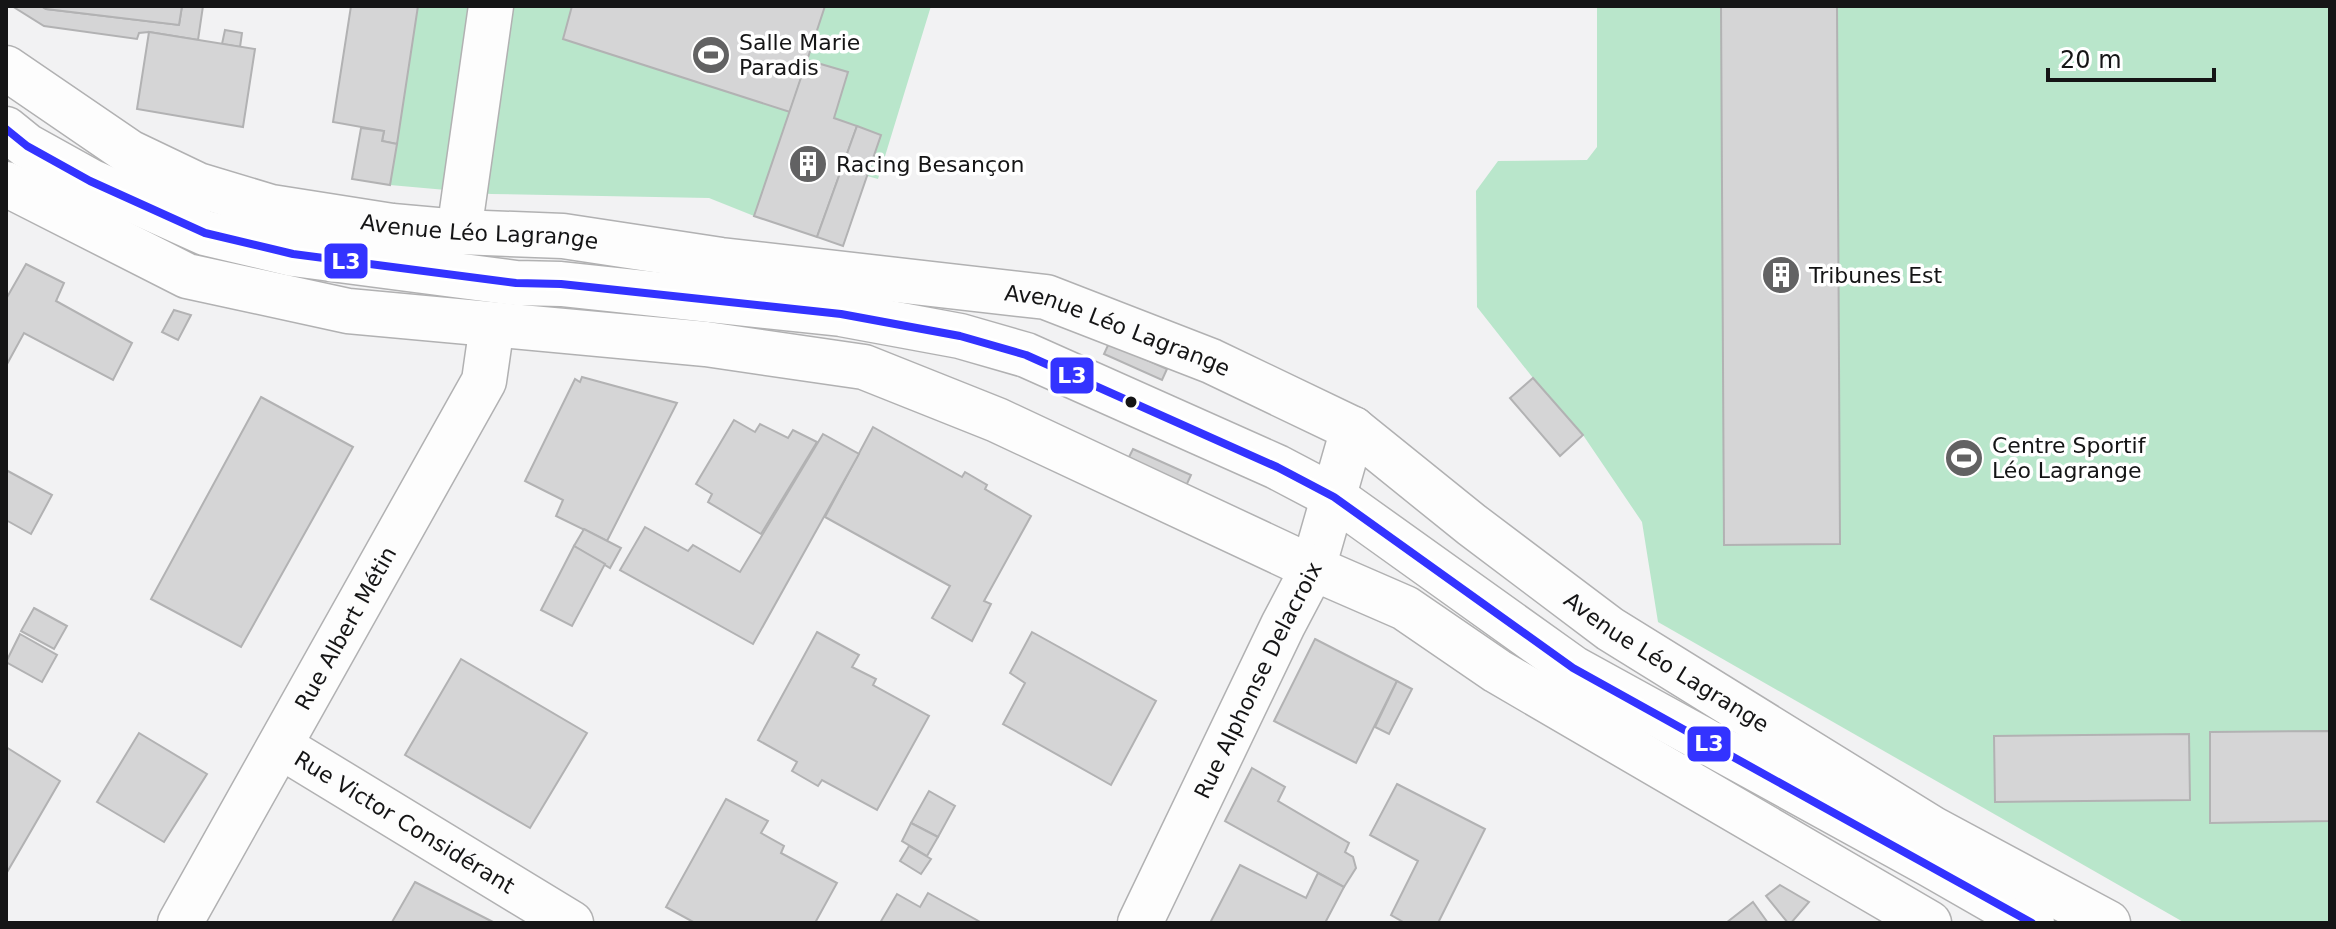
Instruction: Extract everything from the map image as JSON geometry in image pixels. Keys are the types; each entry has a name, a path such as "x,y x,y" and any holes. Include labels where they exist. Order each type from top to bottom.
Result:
{"main road":[{"path":"459,232 491,6"},
{"name":"Avenue Léo Lagrange","path":"6,68 129,152 198,185 288,211 392,226 563,236 721,260 1046,297 1211,361 1353,429 1472,525 1610,629 1933,829 2108,923"},
{"name":"Avenue Léo Lagrange","path":"6,129 27,146 90,181 205,233 293,254 516,283 561,284 841,314 960,336 1026,355 1277,467 1334,497 1573,668 2032,923"},
{"path":"6,184 187,276 348,311 706,344 864,367 997,420 1405,608 1497,671 1910,918"},
{"name":"Rue Albert Métin","path":"180,923 484,381 492,325"},
{"name":"Rue Alphonse Delacroix","path":"1140,923 1313,568 1353,429"},
{"name":"Rue Victor Considérant","path":"280,746 571,923"}],"green space":[{"path":"418,6 931,6 878,179 867,176 843,246 709,198 491,194 390,185"},
{"name":"Centre Sportif Léo Lagrange","path":"1597,6 2330,6 2330,923 2185,923 1658,622 1642,522 1583,435 1477,307 1476,191 1498,161 1587,160 1597,147"}],"building":[{"path":"12,6 41,6 179,25 182,6 203,6 198,40 149,32 139,33 137,39 44,26"},
{"path":"41,6 182,6 179,25"},
{"path":"351,6 418,6 397,144 382,141 384,131 333,122"},
{"name":"Salle Marie Paradis","path":"572,6 825,6 790,112 563,39"},
{"name":"Tribunes Est","path":"1721,6 1837,6 1840,544 1724,545"},
{"path":"225,30 242,33 240,47 222,44"},
{"path":"149,32 255,49 243,127 137,109"},
{"name":"Racing Besançon","path":"807,60 848,72 834,118 857,126 817,237 754,216"},
{"path":"857,126 881,135 843,246 817,237"},
{"path":"361,128 384,131 382,141 397,144 390,185 352,179"},
{"path":"26,264 64,283 56,301 132,343 113,380 24,333 6,366 6,299"},
{"path":"174,310 191,315 178,340 162,332"},
{"path":"1109,343 1167,369 1162,380 1104,354"},
{"path":"582,377 677,403 607,541 556,516 563,500 525,481 575,379 580,382"},
{"path":"1533,378 1583,435 1560,456 1510,398"},
{"path":"261,397 353,447 241,647 151,599"},
{"path":"734,420 755,432 760,424 788,438 793,430 817,442 761,534 708,502 712,494 696,484"},
{"path":"873,427 962,477 965,472 987,485 985,489 1031,516 984,601 991,604 972,641 932,618 950,586 825,517"},
{"path":"823,434 859,454 753,644 620,570 645,527 688,551 693,545 740,572"},
{"path":"1133,449 1191,475 1186,486 1128,459"},
{"path":"6,470 52,495 31,534 6,520"},
{"path":"584,529 621,548 610,568 574,546"},
{"path":"574,546 605,564 572,626 541,610"},
{"path":"34,608 67,626 54,649 21,631"},
{"path":"817,632 859,655 852,667 876,679 873,685 929,716 877,810 822,780 818,786 792,771 797,762 758,740"},
{"path":"1032,632 1156,701 1111,785 1003,724 1025,683 1010,673"},
{"path":"20,634 57,655 42,682 6,662"},
{"path":"1315,639 1397,681 1356,763 1274,721"},
{"path":"461,659 587,733 530,828 405,755"},
{"path":"1397,681 1412,689 1389,734 1375,727"},
{"path":"2330,731 2330,821 2210,823 2210,732"},
{"path":"139,733 207,774 164,842 97,802"},
{"path":"2189,734 2190,800 1995,802 1994,736"},
{"path":"6,747 60,781 6,874"},
{"path":"1252,768 1285,787 1278,801 1349,843 1345,852 1353,857 1356,868 1344,887 1225,821"},
{"path":"1397,784 1485,829 1438,923 1405,923 1391,915 1418,861 1370,835"},
{"path":"929,791 955,806 938,837 911,823"},
{"path":"726,799 768,821 761,833 784,846 781,853 837,883 815,923 695,923 666,907"},
{"path":"911,823 938,837 927,856 902,841"},
{"path":"909,846 931,859 921,874 900,861"},
{"path":"1240,865 1306,898 1318,873 1344,887 1325,923 1210,923"},
{"path":"415,882 495,923 392,922"},
{"path":"1780,885 1809,902 1791,923 1766,896"},
{"path":"928,893 982,923 880,923 897,894 920,907"},
{"path":"1753,902 1768,923 1726,923"}],"transit line":[{"name":"L3","path":"6,129 27,146 90,181 205,233 293,254 516,283 561,284 841,314 960,336 1026,355 1277,467 1334,497 1573,668 2032,923"}],"place":[{"name":"Salle Marie Paradis","path":"711,55"},
{"name":"Racing Besançon","path":"808,164"},
{"name":"Tribunes Est","path":"1781,275"},
{"name":"Centre Sportif Léo Lagrange","path":"1964,458"}]}
